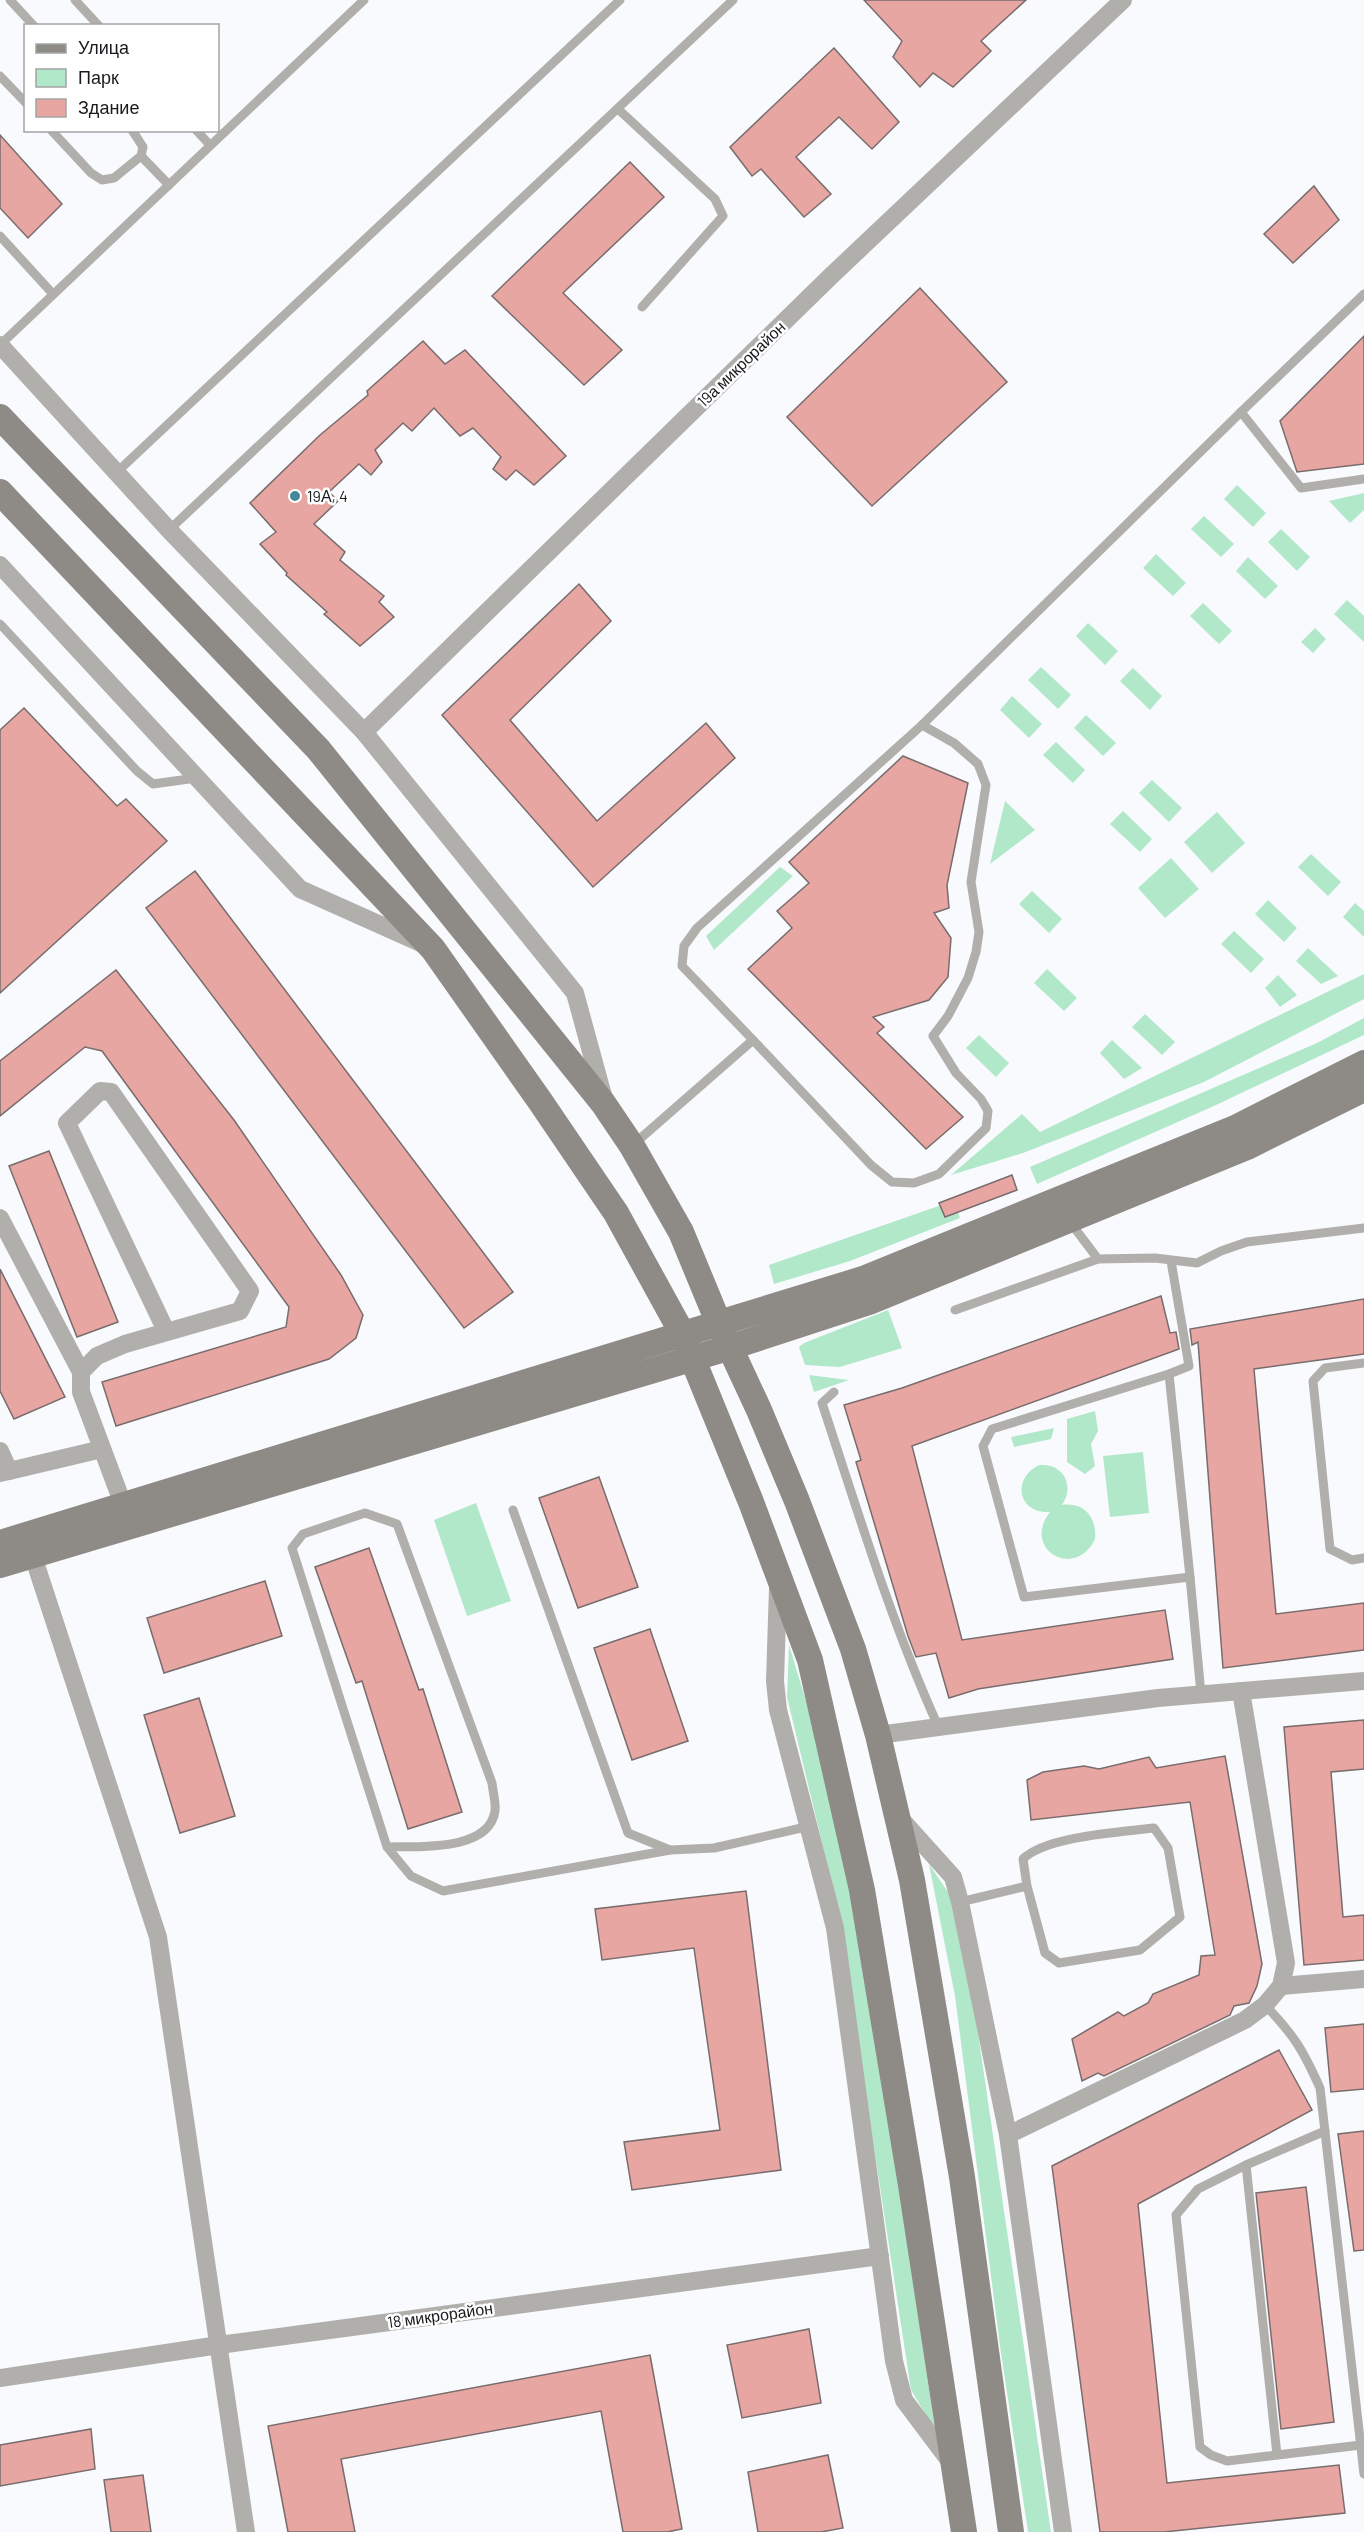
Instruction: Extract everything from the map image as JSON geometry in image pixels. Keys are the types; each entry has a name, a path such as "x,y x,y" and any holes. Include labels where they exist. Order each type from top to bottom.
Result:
{"main road":[{"path":"0,417 318,749 607,1109 632,1146 681,1232 797,1501 853,1649 878,1735 894,1812 912,1880 962,2177 1011,2532"},
{"path":"0,492 433,949 616,1214 682,1333 690,1358 751,1502 810,1660 862,1890 911,2185 964,2532"},
{"path":"0,1543 124,1507 682,1333 863,1280 1234,1128 1364,1063"},
{"path":"0,1565 731,1347 869,1302 1247,1147 1364,1089"}],"street":[{"name":"19а микрорайон","path":"364,732 832,275 1123,0"},
{"path":"0,345 169,530 364,732 574,993 607,1109"},
{"path":"0,564 300,889 433,949"},
{"path":"81,1372 97,1356 166,1331 240,1311 250,1292 111,1092 100,1091 67,1123 166,1331"},
{"path":"0,1218 81,1372 81,1392 124,1507"},
{"path":"0,1450 5,1472 102,1449"},
{"path":"33,1556 158,1937 246,2532"},
{"path":"779,1576 775,1681 778,1710 835,1928 894,2361 904,2400 954,2467"},
{"path":"878,1735 1158,1698 1364,1681"},
{"path":"1008,2135 1245,2020 1265,2005 1281,1986 1286,1963 1240,1691"},
{"path":"894,1812 953,1877 960,1902 1008,2135 1063,2532"},
{"path":"1281,1986 1364,1979"},
{"name":"18 микрорайон","path":"0,2378 219,2345 880,2256"}],"lane":[{"path":"10,0 32,24"},
{"path":"75,0 97,24"},
{"path":"0,345 364,0"},
{"path":"117,472 620,0"},
{"path":"169,530 733,0"},
{"path":"0,76 24,102"},
{"path":"618,109 715,199 723,216 642,306"},
{"path":"53,132 91,173 102,180 114,178 141,156 142,147 133,132"},
{"path":"198,132 210,145"},
{"path":"141,156 169,185"},
{"path":"0,236 53,294"},
{"path":"922,725 954,743 978,764 986,785 971,882 979,932 976,952 968,978 948,1016 933,1036 956,1073 981,1099 988,1111 986,1128 939,1174 914,1183 892,1182 871,1165 682,966 684,946 697,928 922,725 1364,294"},
{"path":"1242,412 1301,488 1364,479"},
{"path":"0,624 137,771 153,784 196,778"},
{"path":"632,1146 753,1040"},
{"path":"1068,1220 1098,1259"},
{"path":"955,1310 1098,1259 1155,1258 1197,1263 1247,1242 1364,1228"},
{"path":"1171,1261 1190,1366 992,1429 983,1446 1024,1597 1190,1577"},
{"path":"1364,1363 1325,1368 1313,1381 1330,1549 1353,1560 1364,1558"},
{"path":"1169,1374 1201,1694"},
{"path":"834,1392 822,1403 884,1593 910,1665 938,1726"},
{"path":"513,1510 628,1833 670,1850"},
{"path":"387,1847 461,1844 484,1832 495,1812 492,1783 397,1524 365,1513 303,1534 292,1548 387,1847 411,1876 443,1890 670,1850 714,1848 810,1826"},
{"path":"1154,1828 1168,1848 1180,1917 1140,1950 1059,1963 1045,1953 1027,1886 1023,1859 1028,1854 1065,1841 1154,1828"},
{"path":"960,1902 1027,1886"},
{"path":"1265,2005 1291,2032 1306,2055 1320,2088 1364,2474"},
{"path":"1325,2131 1246,2165 1198,2189 1176,2215 1200,2446 1211,2455 1227,2461 1361,2445"},
{"path":"1246,2165 1277,2455"}],"green space":[{"path":"1237,485 1266,513 1253,527 1224,499"},
{"path":"1364,493 1364,510 1350,523 1329,501"},
{"path":"1204,516 1234,544 1221,557 1191,529"},
{"path":"1281,529 1310,557 1297,571 1268,542"},
{"path":"1156,554 1186,583 1173,596 1143,568"},
{"path":"1248,557 1278,586 1265,599 1236,571"},
{"path":"1347,600 1364,616 1364,642 1334,614"},
{"path":"1203,603 1232,631 1219,644 1190,616"},
{"path":"1088,623 1118,651 1105,665 1076,636"},
{"path":"1315,628 1326,639 1313,653 1301,642"},
{"path":"1041,667 1071,695 1058,709 1028,680"},
{"path":"1133,668 1162,696 1150,710 1120,681"},
{"path":"1012,696 1042,724 1029,738 1000,710"},
{"path":"1086,715 1116,743 1103,756 1074,728"},
{"path":"1056,742 1085,770 1073,783 1043,755"},
{"path":"1152,780 1182,808 1169,822 1139,793"},
{"path":"1005,801 1035,830 990,864"},
{"path":"1123,811 1152,839 1140,852 1110,824"},
{"path":"1217,812 1245,843 1212,873 1184,842"},
{"path":"1311,854 1341,882 1328,896 1298,867"},
{"path":"1171,858 1199,889 1165,918 1138,888"},
{"path":"780,867 793,876 714,950 706,936"},
{"path":"1032,891 1062,919 1049,933 1019,904"},
{"path":"1268,900 1297,928 1284,942 1255,914"},
{"path":"1355,903 1364,911 1364,937 1343,917"},
{"path":"1234,931 1264,959 1251,973 1221,944"},
{"path":"1308,948 1338,976 1321,984 1296,961"},
{"path":"1047,969 1077,998 1064,1011 1034,983"},
{"path":"1364,974 1364,999 1204,1082 1023,1153 951,1175 1022,1114 1040,1132"},
{"path":"1278,975 1297,995 1280,1007 1265,988"},
{"path":"1145,1014 1175,1042 1162,1055 1132,1027"},
{"path":"1364,1018 1364,1035 1214,1106 1037,1184 1030,1167 1317,1043"},
{"path":"979,1035 1009,1063 996,1077 966,1048"},
{"path":"1112,1040 1142,1068 1124,1079 1100,1053"},
{"path":"953,1201 960,1218 850,1261 774,1284 769,1265"},
{"path":"888,1310 902,1348 840,1367 805,1365 799,1347 804,1343"},
{"path":"809,1375 849,1380 814,1392"},
{"path":"1095,1411 1098,1431 1091,1444 1095,1466 1085,1474 1067,1462 1067,1419"},
{"path":"1054,1428 1051,1439 1014,1447 1011,1437"},
{"path":"1143,1452 1149,1513 1110,1517 1103,1456"},
{"path":"1039,1465 1048,1465 1061,1472 1067,1483 1066,1498 1062,1505 1077,1506 1083,1509 1094,1524 1095,1539 1086,1551 1075,1558 1064,1559 1054,1555 1046,1548 1042,1538 1043,1526 1050,1512 1039,1511 1025,1502 1022,1494 1024,1479"},
{"path":"476,1503 511,1601 467,1616 434,1520"},
{"path":"789,1645 817,1737 855,1888 935,2430 911,2390 837,1905 787,1697"},
{"path":"929,1864 952,1898 978,2033 1051,2532 1028,2532 1000,2346 955,1996"}],"building":[{"path":"864,0 1026,0 981,41 991,51 953,87 933,73 920,87 893,57 902,41"},
{"path":"834,48 899,122 872,149 839,117 796,157 831,194 804,217 761,169 752,176 730,147"},
{"path":"0,135 62,204 28,238 0,208"},
{"path":"630,162 664,197 563,293 622,350 584,385 492,296"},
{"path":"1314,186 1339,220 1293,263 1264,234"},
{"path":"920,288 1007,382 872,506 787,417"},
{"path":"1364,336 1364,464 1297,472 1280,421"},
{"name":"19А, 4","path":"423,341 445,364 465,350 566,456 534,485 516,470 506,480 493,469 501,457 473,428 460,436 434,408 412,431 403,423 375,450 382,462 371,475 359,464 329,492 338,501 314,524 345,552 340,560 384,596 379,602 394,617 360,646 324,614 327,612 286,575 287,573 260,544 276,532 250,503 320,435 368,395 367,391"},
{"path":"579,584 611,621 510,720 597,821 706,723 735,758 593,887 442,715"},
{"path":"24,708 117,806 126,799 167,841 0,993 0,730"},
{"path":"903,756 968,783 947,885 949,908 934,913 951,938 948,977 929,1000 873,1017 884,1027 877,1033 963,1117 926,1149 748,969 792,928 777,911 809,883 789,862"},
{"path":"195,871 513,1292 464,1328 146,908"},
{"path":"116,970 234,1120 341,1275 363,1315 356,1338 329,1359 116,1426 102,1382 286,1327 289,1307 102,1051 85,1047 0,1116 0,1061"},
{"path":"49,1151 118,1322 77,1337 9,1166"},
{"path":"1012,1175 1017,1190 945,1217 939,1203"},
{"path":"0,1269 65,1397 14,1419 0,1391"},
{"path":"1161,1296 1170,1333 1176,1332 1179,1349 912,1446 962,1640 1165,1610 1173,1659 978,1689 949,1698 936,1653 916,1657 908,1636 856,1462 861,1460 844,1405 902,1388"},
{"path":"1364,1299 1364,1354 1254,1369 1276,1614 1364,1603 1364,1650 1223,1668 1198,1342 1192,1345 1190,1329"},
{"path":"599,1477 638,1587 578,1608 539,1498"},
{"path":"369,1548 419,1690 423,1689 462,1812 408,1829 362,1681 356,1683 315,1567"},
{"path":"265,1581 282,1636 164,1673 147,1618"},
{"path":"650,1629 688,1741 632,1760 594,1648"},
{"path":"199,1698 235,1816 180,1833 144,1715"},
{"path":"1364,1720 1364,1769 1331,1772 1343,1917 1364,1915 1364,1960 1304,1965 1284,1727"},
{"path":"1225,1756 1262,1964 1257,1986 1249,2003 1234,2006 1230,2015 1104,2076 1098,2073 1082,2081 1072,2039 1118,2012 1124,2016 1148,2003 1153,1994 1199,1975 1201,1956 1215,1955 1190,1802 1031,1820 1027,1780 1043,1772 1084,1766 1099,1769 1149,1757 1156,1768"},
{"path":"746,1891 781,2170 632,2190 624,2142 720,2130 694,1948 602,1960 595,1909"},
{"path":"1364,2024 1364,2089 1331,2092 1325,2028"},
{"path":"1279,2050 1312,2110 1138,2204 1167,2483 1339,2465 1345,2513 1164,2532 1100,2532 1052,2166"},
{"path":"1364,2131 1364,2250 1354,2251 1338,2134"},
{"path":"1306,2187 1334,2422 1281,2429 1256,2193"},
{"path":"809,2329 821,2403 742,2418 727,2345"},
{"path":"650,2355 682,2529 667,2532 623,2532 601,2411 341,2459 355,2532 288,2532 268,2426"},
{"path":"91,2429 95,2469 0,2486 0,2445"},
{"path":"828,2455 843,2528 821,2532 758,2532 748,2472"},
{"path":"143,2475 151,2532 111,2532 104,2480"}],"place":[{"name":"19А, 4","path":"295,496"}]}
